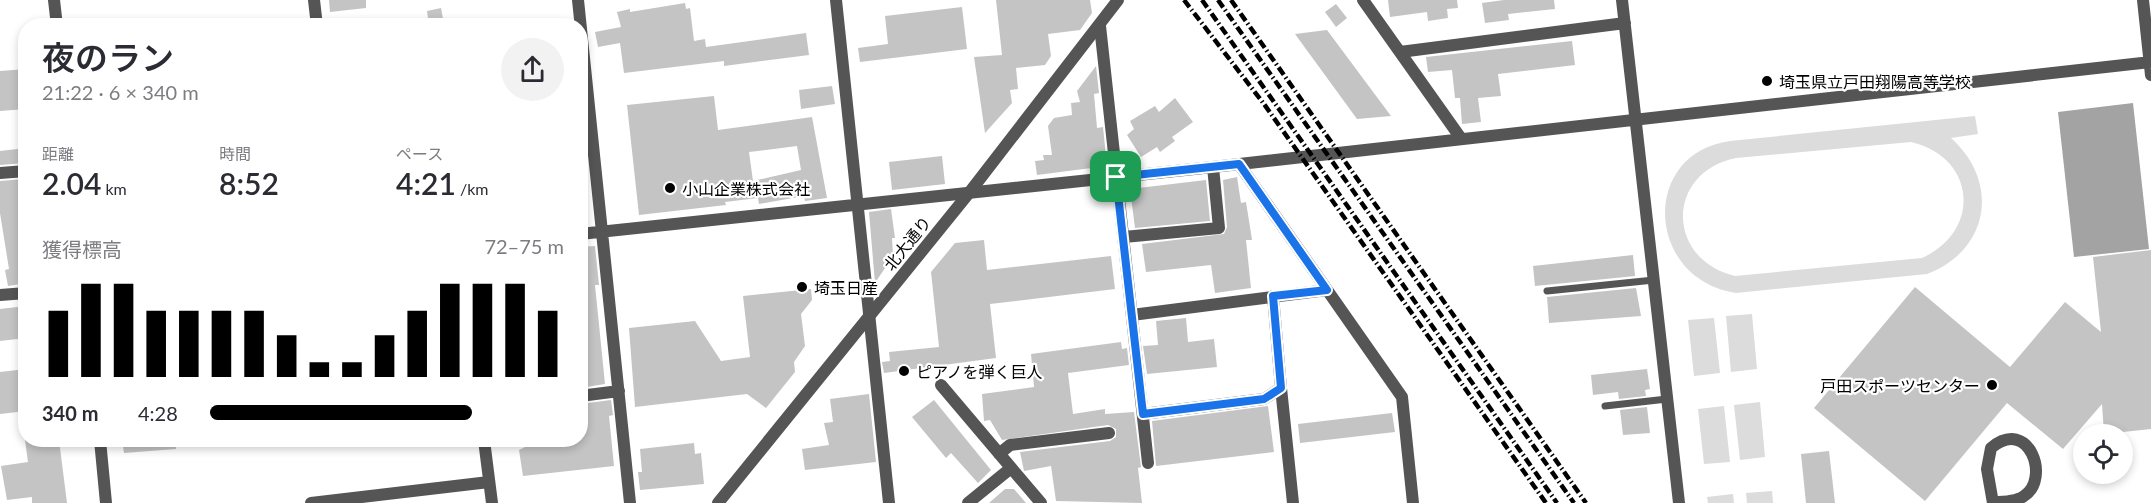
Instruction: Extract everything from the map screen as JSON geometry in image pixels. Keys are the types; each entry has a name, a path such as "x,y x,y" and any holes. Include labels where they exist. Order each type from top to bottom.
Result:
{"street":[{"path":"54,0 56,18"},
{"path":"314,0 316,18"},
{"path":"578,0 580,18"},
{"path":"836,0 889,503"},
{"name":"北大通り","path":"718,503 969,193 1118,0"},
{"path":"1363,0 1460,138"},
{"path":"1622,0 1655,280 1678,503"},
{"path":"588,233 1213,167 1460,138 2151,66 2143,0"},
{"path":"1400,52 1625,23"},
{"path":"1100,26 1148,463"},
{"path":"588,93 630,503"},
{"path":"1239,164 1402,398 1413,503"},
{"path":"1124,237 1219,228 1213,167"},
{"path":"0,173 18,172"},
{"path":"1132,315 1327,290"},
{"path":"0,296 18,294"},
{"path":"1273,296 1293,503"},
{"path":"941,385 1041,503"},
{"path":"1143,414 1264,399 1281,388"},
{"path":"588,395 619,391"},
{"path":"999,454 1010,445 1109,433"},
{"path":"2012,438 2023,441 2030,450 2035,463 2036,477 2031,491 2023,498 1993,502 1987,469 1991,448 2000,440 2012,438"},
{"path":"101,447 106,503"},
{"path":"485,447 492,503"},
{"path":"968,503 1011,468"},
{"path":"311,503 489,482"}],"lane":[{"path":"1547,291 1655,280"},
{"path":"1605,406 1667,399"}],"shaded area":[{"path":"2133,103 2149,249 2074,257 2058,112"},
{"path":"1975,116 1978,134 1951,138 1967,155 1977,174 1982,194 1981,214 1975,232 1964,249 1948,263 1927,274 1736,293 1706,283 1684,265 1670,242 1665,216 1668,191 1680,168 1701,150 1730,141","holes":["1911,142 1933,150 1949,163 1959,178 1963,196 1962,213 1955,231 1941,246 1922,258 1735,276 1712,267 1696,252 1686,235 1683,216 1686,197 1696,180 1713,166 1736,158"]},
{"path":"1752,314 1757,369 1731,372 1726,316"},
{"path":"1714,318 1720,373 1694,376 1688,320"},
{"path":"1760,402 1765,457 1740,460 1734,405"},
{"path":"1724,406 1730,462 1704,464 1698,409"},
{"path":"1772,491 1773,503 1747,503 1746,493"},
{"path":"1733,494 1734,503 1708,503 1707,497"}],"building":[{"path":"329,0 366,0 366,8 330,12"},
{"path":"996,0 1090,0 1092,13 1080,30 1048,34 1051,56 1045,65 1016,68 1018,89 1010,90 1012,103 985,133 974,57 1002,55"},
{"path":"1388,0 1457,0 1458,8 1447,9 1448,18 1428,21 1427,12 1390,17"},
{"path":"1504,0 1554,0 1555,9 1508,14 1509,20 1485,23 1482,3"},
{"path":"685,3 686,9 690,8 694,41 705,39 706,47 806,33 809,55 724,66 724,61 624,73 620,43 598,47 595,32 621,27 617,12"},
{"path":"1336,4 1347,18 1336,27 1325,12"},
{"path":"962,7 967,49 860,62 858,48 888,44 885,16"},
{"path":"441,8 443,18 428,18 427,11"},
{"path":"1327,30 1391,116 1357,119 1295,34"},
{"path":"1572,41 1575,65 1498,74 1501,96 1478,98 1481,122 1462,124 1460,98 1455,98 1452,70 1428,72 1426,57"},
{"path":"1096,66 1099,93 1094,94 1097,128 1103,127 1107,166 1037,175 1035,161 1044,160 1043,155 1052,155 1048,126 1054,118 1072,115 1071,103 1080,102 1077,91"},
{"path":"18,70 18,110 0,111 0,71"},
{"path":"832,86 835,104 801,109 799,90"},
{"path":"714,96 718,130 812,117 827,198 805,201 804,196 759,204 758,198 725,202 726,205 639,215 627,105","holes":["797,146 801,170 753,181 749,152"]},
{"path":"1175,98 1193,122 1172,137 1175,141 1160,152 1157,147 1141,157 1127,135 1134,129 1130,121 1155,106 1159,112"},
{"path":"18,149 18,164 0,165 0,151"},
{"path":"942,156 945,184 892,190 889,162"},
{"path":"1237,177 1241,203 1246,202 1252,240 1246,240 1251,288 1215,293 1211,265 1146,272 1142,244 1224,234 1227,227 1223,180"},
{"path":"18,180 18,284 8,286 5,270 9,269 0,213 0,181"},
{"path":"1206,180 1210,221 1135,228 1130,189"},
{"path":"891,209 895,238 892,238 893,256 875,283 869,212"},
{"path":"984,240 987,270 1111,256 1115,289 990,304 996,358 884,373 882,362 890,361 889,352 939,347 931,272 955,243"},
{"path":"588,246 595,246 599,285 595,285 605,384 588,387"},
{"name":"戸田スポーツセンター","path":"2151,250 2151,429 2133,431 2133,424 2103,424 2102,404 2085,424 2073,424 2073,437 2063,449 2007,403 1925,501 1814,408 1915,287 2010,367 2065,302 2101,332 2093,257"},
{"path":"1633,255 1635,276 1535,286 1533,266"},
{"path":"1636,288 1641,316 1549,323 1547,297"},
{"path":"811,289 812,300 801,314 805,346 794,362 795,372 766,408 747,394 635,407 629,328 695,321 721,361 750,357 743,296"},
{"path":"18,307 18,339 0,341 0,309"},
{"path":"1186,318 1188,342 1214,339 1217,367 1147,374 1143,346 1158,345 1156,321"},
{"path":"1121,342 1122,349 1127,348 1129,365 1068,373 1073,414 1105,409 1105,414 1134,412 1141,467 1138,468 1142,503 1056,501 1051,466 1024,471 1020,452 1110,441 1116,437 1116,429 1108,425 1002,440 990,420 984,421 982,394 1034,387 1031,354"},
{"path":"1647,369 1650,389 1645,390 1646,396 1619,399 1618,392 1593,395 1591,375"},
{"path":"18,370 18,412 0,414 0,372"},
{"path":"869,394 876,462 805,470 802,449 829,445 824,423 833,422 830,399"},
{"path":"611,400 613,415 609,416 614,466 523,476 519,450 525,447 588,447 588,403"},
{"path":"934,400 991,470 978,483 951,453 946,458 912,417"},
{"path":"1268,406 1274,452 1156,466 1152,421"},
{"path":"1647,407 1650,433 1623,435 1620,410"},
{"path":"1392,413 1395,432 1300,443 1298,424"},
{"path":"694,443 695,454 701,453 704,484 640,490 638,472 642,472 640,449"},
{"path":"26,447 60,447 67,503 32,503 32,497 7,500 1,466 28,462"},
{"path":"123,447 176,447 176,449 124,453"},
{"path":"1829,451 1835,503 1806,503 1801,454"},
{"path":"1005,489 1014,489 1026,503 989,503"}],"railway":[{"path":"1184,0 1264,104 1546,503"},
{"path":"1202,0 1557,503"},
{"path":"1218,0 1574,503"},
{"path":"1231,0 1586,503"}],"place":[{"name":"埼玉県立戸田翔陽高等学校","path":"1767,81"},
{"name":"小山企業株式会社","path":"670,188"},
{"name":"埼玉日産","path":"802,287"},
{"name":"ピアノを弾く巨人","path":"904,371"},
{"name":"戸田スポーツセンター","path":"1992,385"}],"route":[{"path":"1239,164 1327,290 1273,296 1281,388 1264,399 1143,414 1116,177 1239,164"}]}
